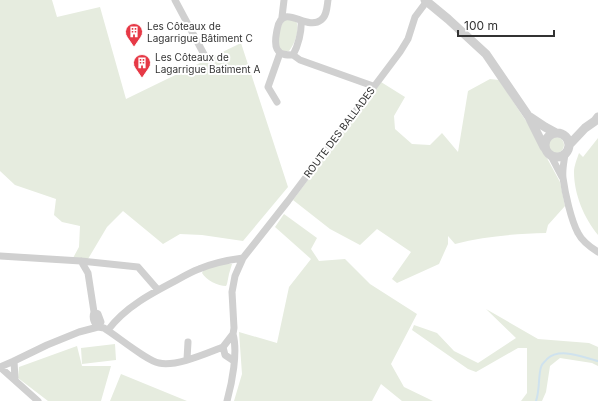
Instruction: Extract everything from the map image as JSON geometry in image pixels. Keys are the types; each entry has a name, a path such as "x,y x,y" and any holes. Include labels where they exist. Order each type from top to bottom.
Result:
{"street":[{"path":"175,0 206,58"},
{"path":"284,0 282,17 278,22 275,42 276,48 280,53 293,55 300,60 373,86"},
{"path":"282,17 287,16 301,21 316,22 321,20 324,16 328,0"},
{"path":"426,1 486,54 529,117 546,151 551,156 563,179"},
{"name":"ROUTE DES BALLADES","path":"227,401 234,361 232,292 235,276 244,258 400,52 408,39 415,18 426,1"},
{"path":"293,55 296,49 301,21"},
{"path":"276,102 268,87 280,53"},
{"path":"529,117 545,128 559,133 567,139 563,179 572,217 578,233 588,245 598,252"},
{"path":"551,156 559,157 585,128 598,117"},
{"path":"544,147 548,136 585,128"},
{"path":"0,256 81,261 138,267 158,290"},
{"path":"108,330 114,321 133,306 158,290 198,269 222,262 244,258"},
{"path":"81,261 88,273 94,312 98,314 101,322 98,327"},
{"path":"38,401 0,367 46,345 79,332 98,327 104,328 149,359 159,363 169,364 223,347 233,334"},
{"path":"187,359 188,342"},
{"path":"223,347 231,351 234,361"},
{"path":"14,361 15,379"}],"shaded area":[{"path":"0,0 52,0 57,17 100,7 126,99 241,43 288,187 243,241 202,235 180,234 163,244 123,211 107,227 88,259 73,258 79,247 80,226 62,222 54,215 56,199 15,185 0,171"},
{"path":"286,19 296,21 297,24 296,36 289,51 279,49 279,33 283,22"},
{"path":"490,79 499,80 530,127 560,182 565,206 548,225 546,233 500,236 455,244 448,236 448,244 439,264 397,283 392,279 411,252 377,229 360,245 330,229 293,200 381,82 405,97 394,116 395,129 412,144 430,145 442,133 458,152 468,91"},
{"path":"553,137 559,137 564,142 562,151 559,153 553,153 548,148 548,142"},
{"path":"598,138 598,235 584,213 576,189 574,172 579,153 583,157"},
{"path":"284,214 317,238 311,249 319,261 345,259 370,284 417,314 391,364 404,387 433,401 402,401 381,384 372,401 234,401 242,374 239,332 277,343 289,287 311,259 275,227"},
{"path":"222,264 232,264 226,286 212,282 202,273 204,269"},
{"path":"486,309 538,339 589,343 598,347 598,366 592,363 560,358 550,366 546,392 542,401 521,401 527,393 527,348 518,348 476,372 468,369 412,330 414,325 437,333 454,351 478,363 516,338"},
{"path":"115,344 116,360 82,364 81,348"},
{"path":"77,346 82,366 111,366 101,401 48,401 18,378 19,367"},
{"path":"121,374 187,401 110,401"}],"waterway":[{"path":"536,401 541,366 552,355 565,353 598,361"}],"place":[{"name":"Les Côteaux de Lagarrigue Bâtiment C","path":"134,47"},
{"name":"Les Côteaux de Lagarrigue Batiment A","path":"142,78"}]}
